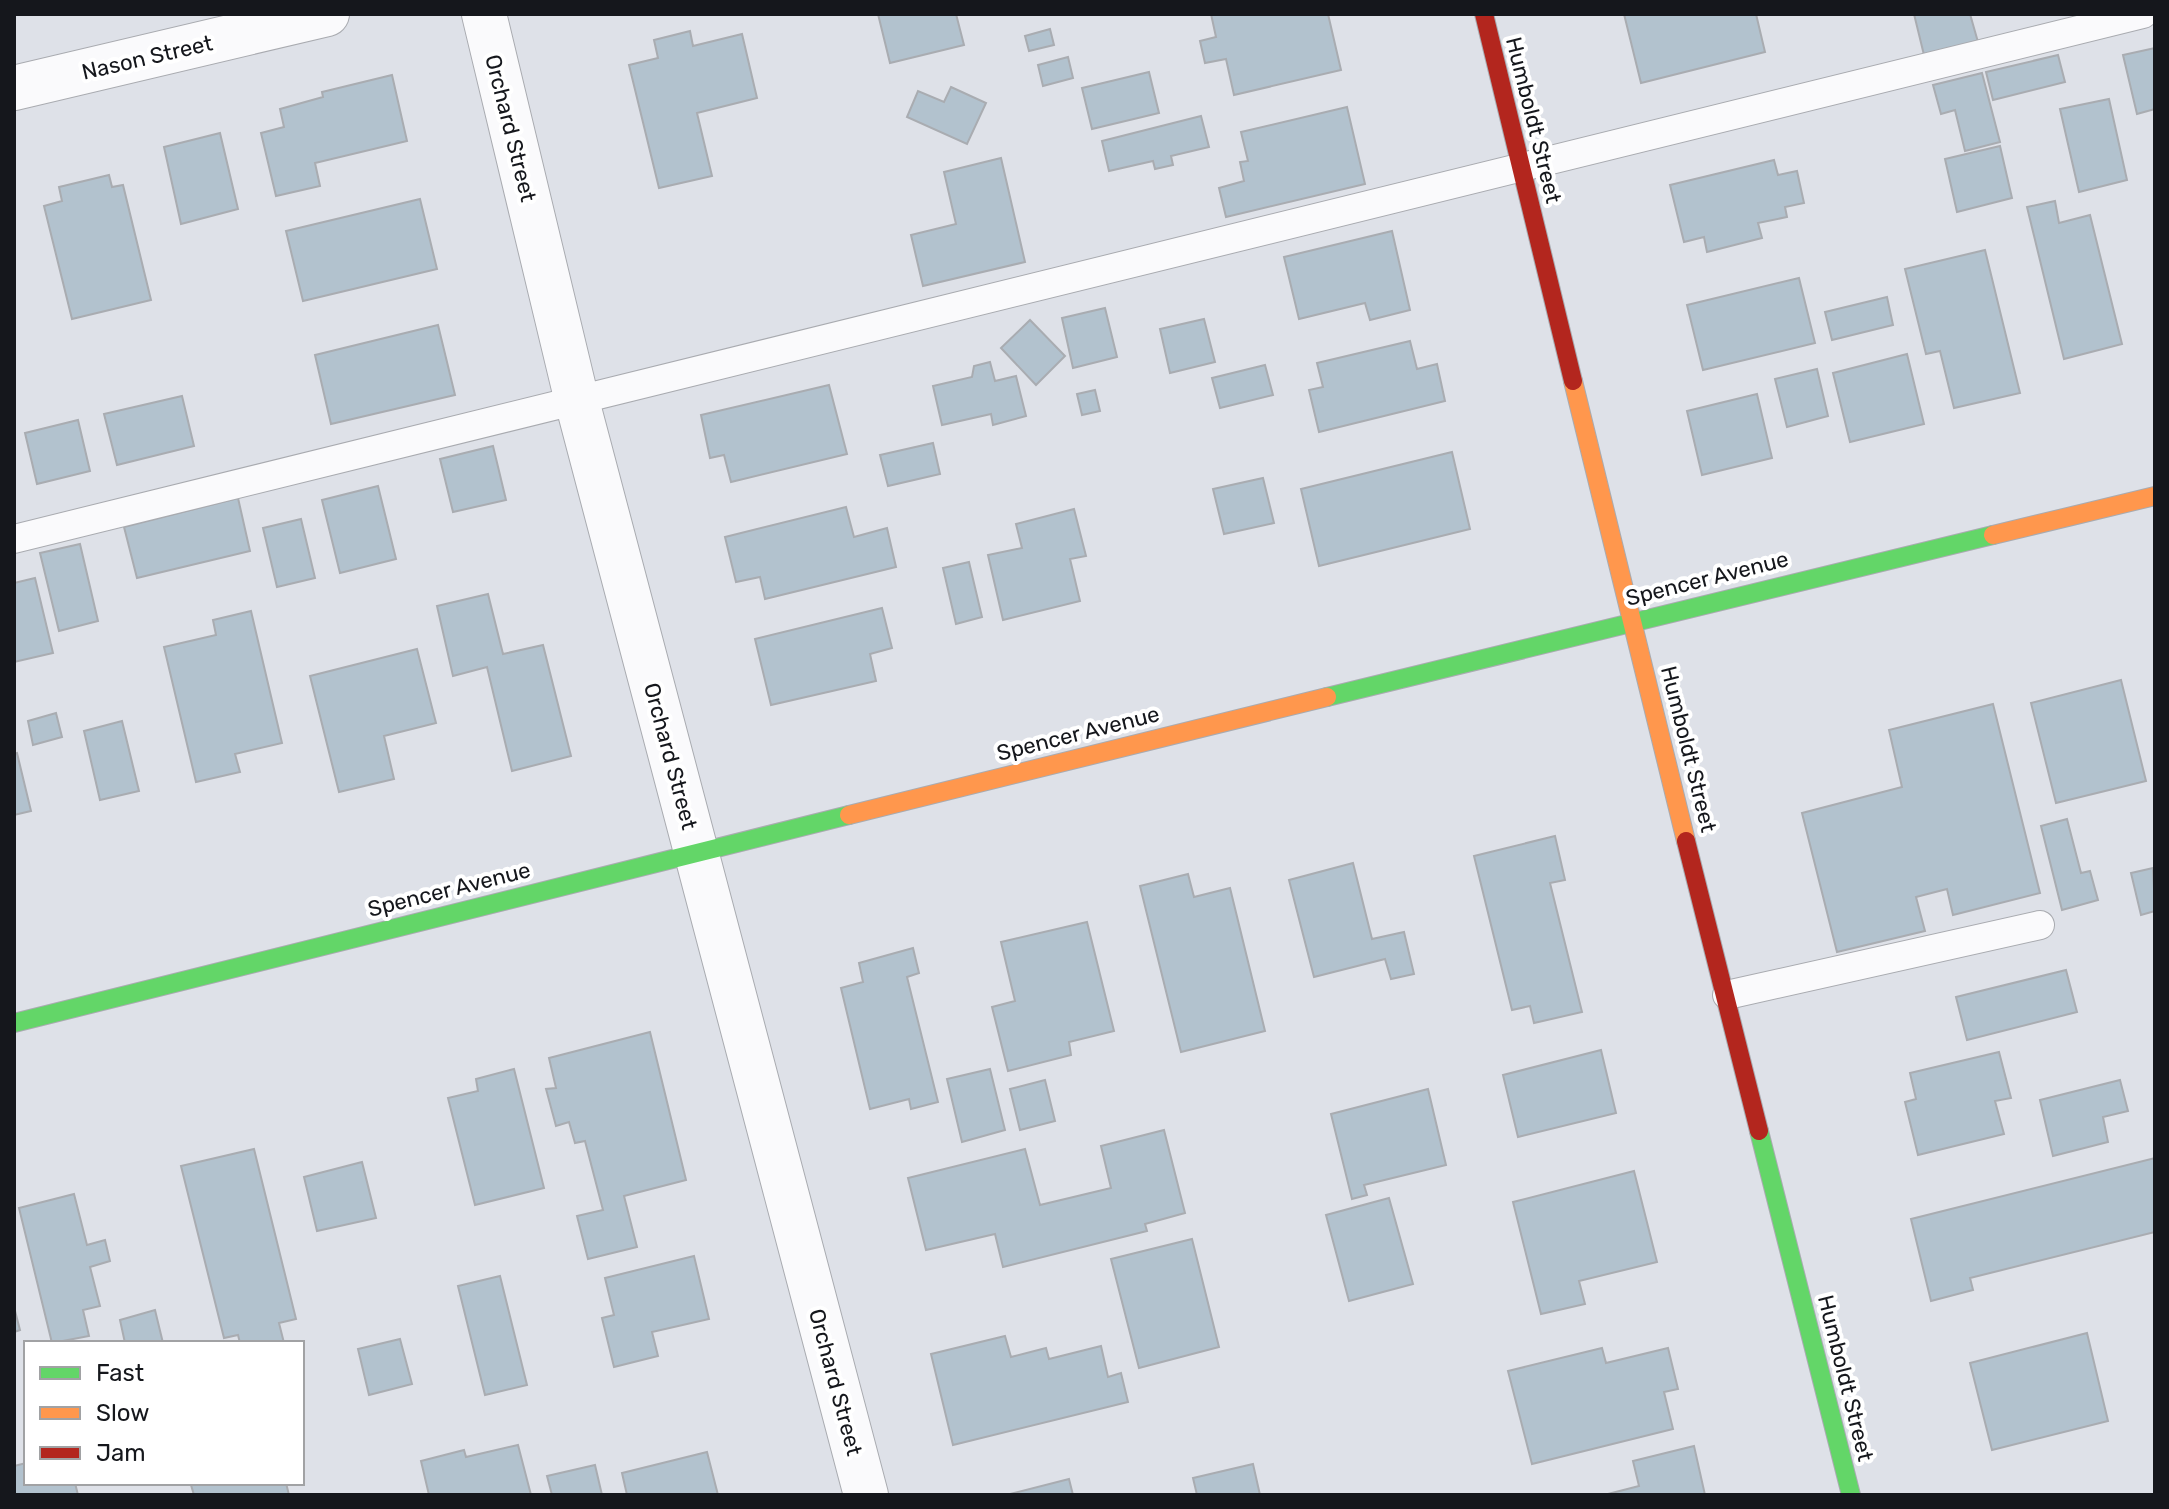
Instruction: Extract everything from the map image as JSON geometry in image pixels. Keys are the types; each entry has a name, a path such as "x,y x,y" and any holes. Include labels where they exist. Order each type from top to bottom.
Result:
{"street":[{"name":"Nason Street","path":"14,88 327,14"},
{"name":"Orchard Street","path":"484,14 577,401 866,1495"},
{"name":"Humboldt Street","path":"1484,14 1631,622 1851,1495"},
{"name":"Spencer Avenue","path":"14,1023 1631,622 2155,496"}],"lane":[{"path":"14,539 2143,14"},
{"path":"1727,995 2040,925"}],"building":[{"path":"878,14 956,14 964,45 890,63"},
{"path":"1211,14 1328,14 1341,70 1234,95 1226,59 1205,63 1200,41 1216,37"},
{"path":"1624,14 1756,14 1765,52 1641,83"},
{"path":"1914,14 1970,14 1978,42 1924,55"},
{"path":"1050,29 1054,45 1029,51 1025,36"},
{"path":"690,31 693,46 742,34 757,98 697,113 712,176 659,188 629,65 658,58 654,40"},
{"path":"2155,48 2155,109 2137,114 2123,55"},
{"path":"2058,55 2065,82 1993,100 1986,72"},
{"path":"1068,57 1073,78 1043,86 1038,65"},
{"path":"1149,72 1159,113 1092,129 1082,88"},
{"path":"1982,73 2000,142 1965,151 1955,110 1941,114 1933,85"},
{"path":"392,75 407,141 315,163 320,186 276,196 261,133 284,127 280,109 323,97 322,92"},
{"path":"951,87 986,103 967,144 907,117 918,91 944,102"},
{"path":"2109,99 2127,180 2079,192 2060,109"},
{"path":"1347,107 1365,184 1226,217 1219,188 1244,181 1240,162 1248,161 1241,132"},
{"path":"1201,116 1209,147 1171,156 1173,165 1155,169 1153,161 1109,171 1102,141"},
{"path":"220,133 238,209 181,224 164,147"},
{"path":"2000,146 2012,198 1957,212 1945,159"},
{"path":"1001,158 1025,262 923,286 911,235 956,224 944,172"},
{"path":"1774,160 1778,175 1797,171 1804,203 1785,207 1787,217 1758,223 1762,238 1707,252 1704,237 1684,242 1670,185"},
{"path":"109,175 112,187 123,185 151,300 72,319 44,206 62,201 59,187"},
{"path":"420,199 437,269 303,301 286,231"},
{"path":"2055,201 2059,223 2090,215 2122,344 2064,359 2027,207"},
{"path":"1392,231 1410,310 1370,320 1365,303 1299,319 1284,257"},
{"path":"1985,250 2020,393 1954,408 1940,351 1926,354 1905,269"},
{"path":"1799,278 1815,343 1703,370 1687,305"},
{"path":"1887,297 1893,325 1832,340 1825,312"},
{"path":"1105,308 1117,357 1073,368 1062,318"},
{"path":"1204,319 1215,362 1170,373 1160,329"},
{"path":"1030,320 1065,356 1036,385 1001,348"},
{"path":"438,325 455,395 331,424 315,355"},
{"path":"1410,341 1417,369 1437,364 1445,401 1319,432 1309,390 1323,387 1317,363"},
{"path":"1907,354 1924,424 1850,442 1833,373"},
{"path":"990,362 995,381 1016,376 1026,416 993,425 991,414 942,425 933,386 972,377 974,366"},
{"path":"1265,365 1273,395 1220,408 1212,378"},
{"path":"1817,369 1828,416 1787,427 1775,379"},
{"path":"829,385 847,454 731,482 724,455 710,458 701,415"},
{"path":"1095,390 1100,411 1082,415 1077,394"},
{"path":"1757,394 1772,458 1702,475 1687,411"},
{"path":"182,396 194,446 117,465 104,414"},
{"path":"78,420 90,471 37,484 25,433"},
{"path":"933,443 940,474 888,486 880,455"},
{"path":"493,446 506,500 453,512 440,459"},
{"path":"1452,452 1470,529 1319,566 1301,489"},
{"path":"1263,478 1274,523 1224,534 1213,489"},
{"path":"378,486 396,559 340,573 322,500"},
{"path":"238,498 250,551 137,578 124,527"},
{"path":"846,507 854,537 887,528 896,567 765,599 760,577 736,582 725,537"},
{"path":"1074,509 1086,556 1070,559 1080,601 1003,620 988,555 1022,548 1016,524"},
{"path":"301,519 315,578 277,587 263,528"},
{"path":"80,544 98,621 59,631 40,553"},
{"path":"969,562 982,617 956,624 943,568"},
{"path":"35,578 53,653 14,662 14,583"},
{"path":"488,594 503,654 543,645 571,756 512,771 487,667 453,676 437,606"},
{"path":"882,608 892,648 870,654 876,681 771,705 755,639"},
{"path":"251,611 282,743 235,754 240,772 196,782 164,647 216,635 213,620"},
{"path":"417,649 436,723 384,736 394,779 339,792 310,676"},
{"path":"2121,680 2146,781 2056,803 2031,703"},
{"path":"1993,704 2040,893 1953,915 1947,889 1916,897 1925,931 1837,952 1802,813 1902,787 1889,730"},
{"path":"56,713 62,737 33,745 28,721"},
{"path":"122,721 139,791 100,800 84,731"},
{"path":"17,753 31,811 14,815 14,754"},
{"path":"2067,819 2081,873 2090,871 2098,900 2062,910 2041,826"},
{"path":"1555,836 1565,880 1550,883 1582,1012 1534,1023 1530,1006 1512,1010 1474,856"},
{"path":"1353,863 1372,939 1404,932 1414,974 1391,979 1385,959 1314,977 1289,880"},
{"path":"2153,868 2155,911 2141,915 2131,873"},
{"path":"1188,874 1194,897 1230,888 1265,1031 1181,1052 1140,886"},
{"path":"1087,922 1114,1031 1069,1042 1071,1055 1008,1071 992,1007 1015,1001 1001,942"},
{"path":"913,948 919,973 907,977 938,1102 911,1109 909,1099 870,1109 841,988 863,982 859,963"},
{"path":"2066,970 2077,1012 1967,1040 1956,997"},
{"path":"650,1032 686,1180 624,1196 637,1247 588,1259 577,1216 603,1210 585,1141 575,1143 569,1122 556,1126 546,1089 556,1088 549,1058"},
{"path":"1601,1050 1616,1113 1518,1137 1503,1075"},
{"path":"1999,1052 2011,1098 1995,1101 2004,1134 1918,1155 1905,1102 1916,1099 1910,1073"},
{"path":"514,1069 544,1188 475,1205 448,1098 478,1091 476,1079"},
{"path":"990,1069 1005,1130 962,1142 947,1079"},
{"path":"1045,1080 1055,1121 1020,1130 1010,1089"},
{"path":"2120,1080 2128,1111 2103,1117 2108,1142 2053,1156 2040,1100"},
{"path":"1428,1089 1446,1165 1364,1185 1367,1195 1352,1199 1331,1114"},
{"path":"1164,1130 1185,1213 1145,1224 1147,1231 1003,1267 995,1234 926,1250 908,1178 1025,1149 1040,1205 1111,1188 1101,1146"},
{"path":"254,1149 296,1319 279,1323 284,1341 240,1341 238,1335 224,1338 181,1166"},
{"path":"2155,1158 2155,1232 1970,1278 1973,1290 1931,1301 1911,1219"},
{"path":"362,1162 376,1218 317,1231 304,1177"},
{"path":"1634,1171 1657,1262 1579,1281 1585,1304 1541,1314 1513,1202"},
{"path":"74,1194 87,1245 105,1240 110,1261 90,1267 100,1306 83,1310 89,1336 52,1341 19,1208"},
{"path":"1389,1198 1413,1284 1349,1301 1326,1215"},
{"path":"1192,1239 1219,1347 1139,1368 1111,1259"},
{"path":"694,1256 709,1319 652,1332 658,1356 614,1367 602,1318 614,1315 605,1278"},
{"path":"500,1276 527,1385 485,1395 458,1286"},
{"path":"14,1307 20,1330 14,1332"},
{"path":"155,1310 163,1341 125,1341 120,1320"},
{"path":"2087,1333 2108,1421 1992,1450 1970,1363"},
{"path":"1005,1336 1011,1357 1046,1348 1049,1359 1101,1346 1108,1377 1121,1373 1128,1402 953,1445 931,1354"},
{"path":"400,1339 412,1384 369,1395 358,1349"},
{"path":"1602,1348 1606,1363 1668,1348 1678,1389 1664,1392 1673,1429 1532,1464 1508,1371"},
{"path":"518,1445 531,1495 429,1495 421,1461 464,1450 466,1457"},
{"path":"1694,1446 1705,1495 1604,1495 1639,1486 1633,1461"},
{"path":"707,1452 718,1495 627,1495 622,1473"},
{"path":"24,1464 24,1485 76,1485 78,1495 14,1495 14,1466"},
{"path":"1253,1464 1260,1495 1197,1495 1193,1478"},
{"path":"595,1465 602,1495 552,1495 547,1476"},
{"path":"1069,1479 1073,1495 1006,1495"},
{"path":"191,1485 286,1485 289,1495 194,1495"}],"traffic: fast":[{"path":"1327,697 1993,535"},
{"path":"14,1023 849,815"},
{"path":"1759,1131 1851,1495"}],"traffic: slow":[{"path":"1573,381 1686,841"},
{"path":"1993,535 2155,496"},
{"path":"849,815 1327,697"}],"traffic: jam":[{"path":"1484,14 1573,381"},
{"path":"1686,841 1759,1131"}]}
